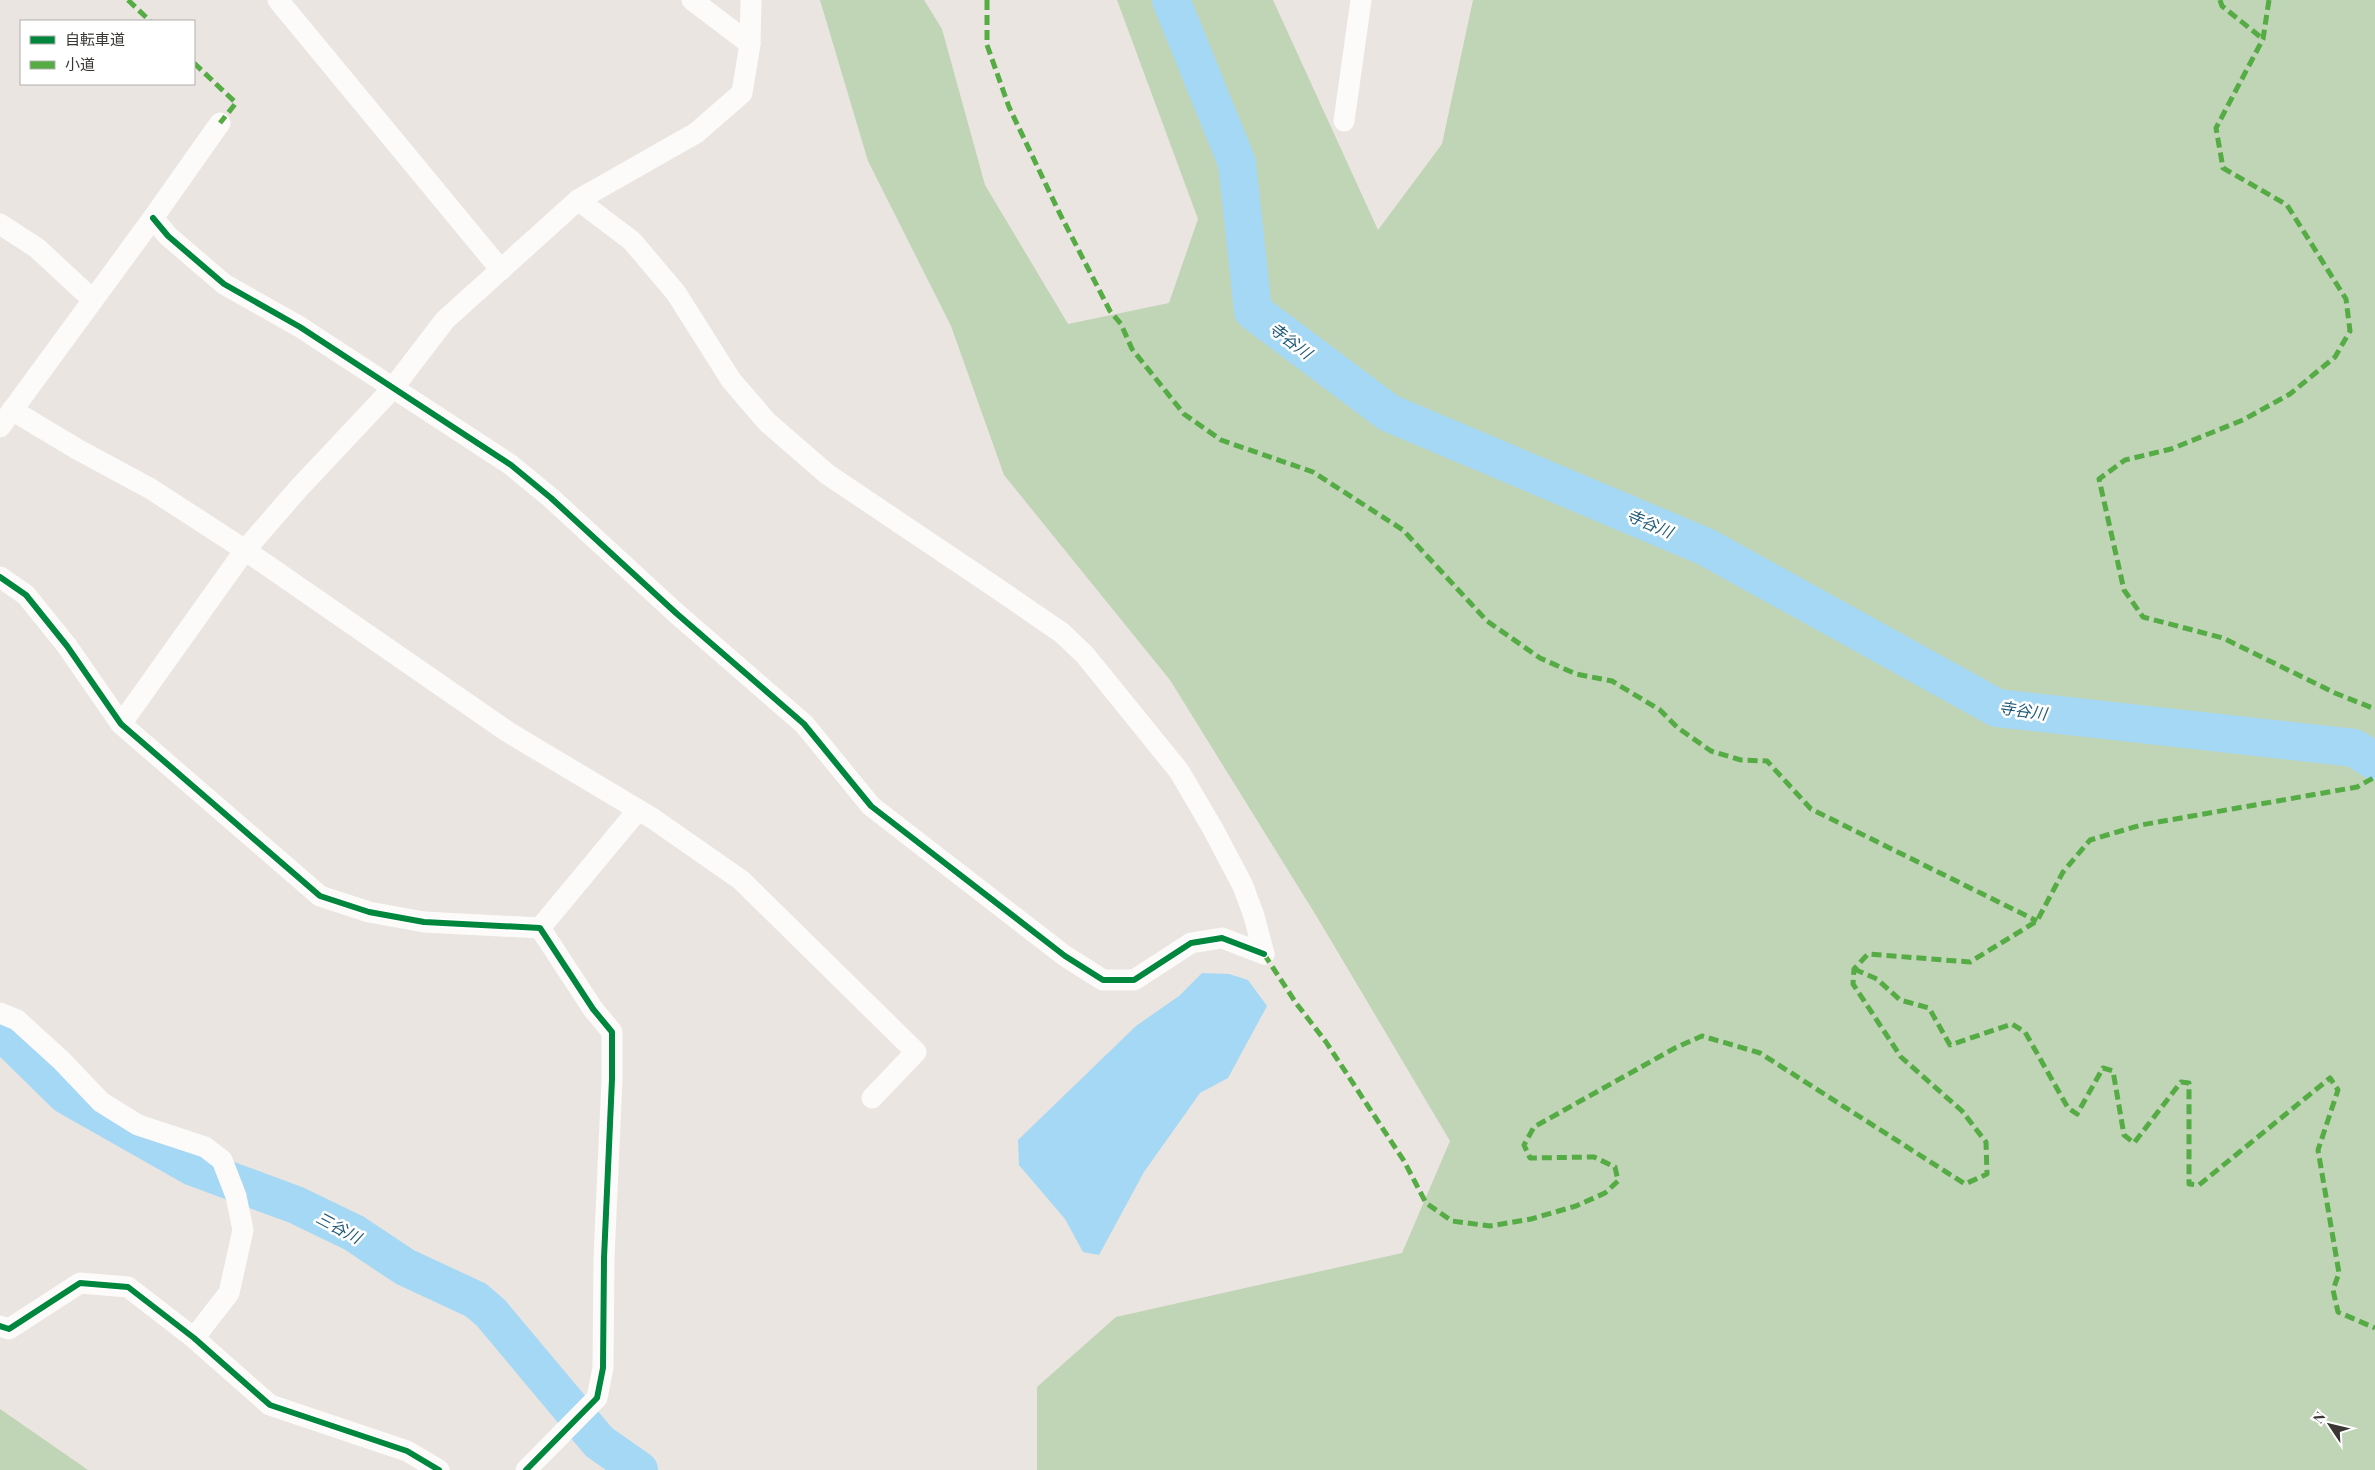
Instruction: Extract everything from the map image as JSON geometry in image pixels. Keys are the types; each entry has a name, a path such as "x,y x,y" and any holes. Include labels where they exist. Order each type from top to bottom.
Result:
{"street":[{"path":"278,0 501,270"},
{"path":"692,0 750,44"},
{"path":"121,724 245,550 299,488 393,388 445,320 578,200 696,133 742,93 750,44 751,0"},
{"path":"1344,121 1361,0"},
{"path":"220,123 153,218 4,419 77,449 151,489 245,550 508,732 638,810 741,880 916,1052 872,1098"},
{"path":"153,218 168,236 224,284 300,327 511,465 551,498 676,613 804,724 871,806 1065,956 1103,980 1134,980 1191,943 1222,938 1264,954 1254,916 1243,886 1184,779 1086,655 1062,633 827,474 766,422 731,380 676,292 632,241 578,200"},
{"path":"0,224 37,248 93,300"},
{"path":"0,577 26,595 67,646 121,724 320,896 369,912 424,922 540,928"},
{"path":"540,928 638,810"},
{"path":"526,1470 597,1398 603,1368 604,1258 612,1080 612,1032 593,1009 540,928"},
{"path":"0,1013 17,1020 62,1061 101,1102 138,1125 205,1147 222,1160 236,1196 244,1230 229,1293 194,1338"},
{"path":"0,1326 9,1329 80,1284 128,1287 194,1338 270,1405 407,1451 439,1470"}],"green space":[{"path":"820,0 924,0 942,29 985,185 1068,324 1169,303 1198,219 1117,0 1273,0 1378,230 1442,144 1473,0 2375,0 2375,1470 1037,1470 1037,1387 1116,1317 1402,1253 1450,1141 1317,917 1170,680 1004,475 951,326 868,161"},
{"path":"0,1409 88,1470 0,1470"}],"water":[{"path":"1202,973 1229,974 1248,980 1267,1006 1228,1078 1200,1093 1144,1172 1099,1255 1083,1252 1065,1219 1019,1165 1018,1140 1136,1026 1179,996"}],"waterway":[{"name":"寺谷川","path":"1171,0 1237,163 1253,311 1389,413 1706,547 1997,708 2354,748 2375,761"},
{"name":"三谷川","path":"0,1036 12,1042 66,1095 193,1167 296,1205 354,1233 405,1267 476,1300 491,1313 599,1442 639,1470"}],"marked path":[{"path":"128,0 149,20"},
{"path":"987,0 987,45 1009,107 1059,212 1110,311 1121,324 1132,349 1184,414 1221,440 1313,472 1403,530 1487,621 1540,658 1576,674 1612,681 1660,710 1678,728 1711,751 1741,760 1767,761 1811,809 2037,921"},
{"path":"2220,0 2222,6 2263,39"},
{"path":"2269,0 2263,39 2216,128 2223,168 2287,205 2346,299 2350,331 2335,357 2290,394 2243,420 2171,449 2125,460 2099,479 2124,590 2143,617 2223,638 2335,693 2375,709"},
{"path":"195,64 236,103 220,123"},
{"path":"1264,954 1296,1003 1326,1042 1404,1161 1426,1203 1452,1221 1490,1226 1531,1219 1576,1206 1605,1193 1618,1181 1615,1167 1594,1157 1530,1158 1524,1145 1534,1127 1675,1048 1702,1036 1760,1053 1965,1184 1987,1174 1986,1142 1962,1111 1901,1057 1853,984 1854,969 1868,954 1970,962 2037,921 2063,872 2090,840 2141,825 2357,787 2375,777"},
{"path":"1854,969 1877,979 1900,1000 1929,1008 1950,1045 2012,1024 2025,1032 2068,1108 2077,1114 2103,1068 2113,1071 2124,1135 2134,1143 2181,1082 2189,1083 2189,1184 2199,1185 2330,1078 2338,1090 2318,1150 2339,1273 2333,1290 2338,1312 2375,1328"}],"cycle path":[{"path":"153,218 168,236 224,284 300,327 511,465 551,498 676,613 804,724 871,806 1065,956 1103,980 1134,980 1191,943 1222,938 1264,954"},
{"path":"0,577 26,595 67,646 121,724 320,896 369,912 424,922 540,928 593,1009 612,1032 612,1079 604,1258 603,1368 597,1398 526,1470"},
{"path":"0,1326 9,1329 80,1283 128,1287 194,1338 270,1405 407,1451 439,1470"}]}
